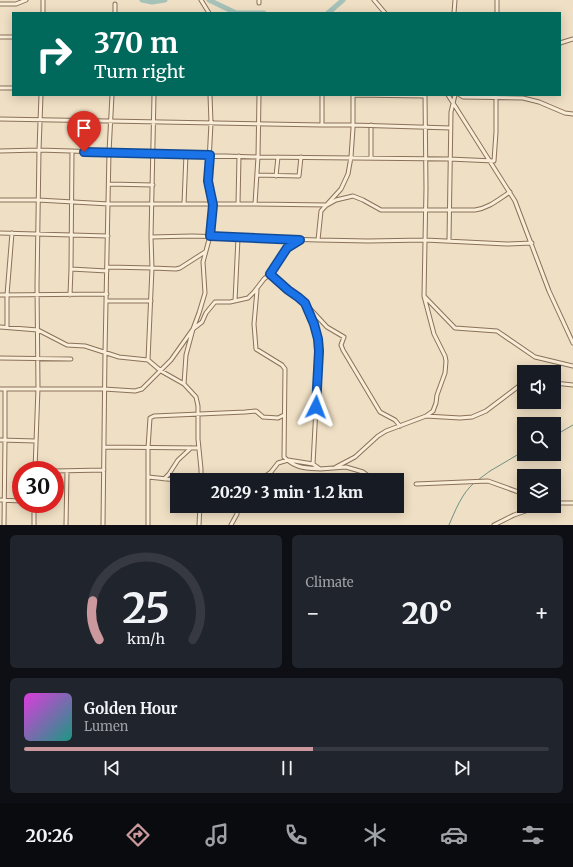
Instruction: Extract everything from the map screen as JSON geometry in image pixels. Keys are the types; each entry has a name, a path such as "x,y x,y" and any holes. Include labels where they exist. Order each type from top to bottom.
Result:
{"street":[{"path":"0,4 16,4 26,0"},
{"path":"43,0 43,12"},
{"path":"201,0 208,12"},
{"path":"374,0 384,12"},
{"path":"454,12 455,0"},
{"path":"497,0 497,12"},
{"path":"114,12 115,4"},
{"path":"0,37 12,37"},
{"path":"561,43 573,39"},
{"path":"0,88 12,88"},
{"path":"35,461 38,388 37,295 41,96"},
{"path":"103,525 104,389 108,267 109,152 112,122 112,96"},
{"path":"148,360 152,268 151,237 154,153 154,96"},
{"path":"184,384 186,355 205,293 203,269 205,252 210,236 213,205 208,181 211,123 210,96"},
{"path":"255,204 258,157 259,96"},
{"path":"322,96 322,125"},
{"path":"327,205 344,185 351,157 353,96"},
{"path":"336,467 355,456 386,431 426,416 433,411 445,373 445,356 434,334 424,296 426,160 425,96"},
{"path":"449,96 519,208 548,290 573,343"},
{"path":"449,240 448,210 451,128 455,96"},
{"path":"462,96 523,98 539,102 565,113 573,114"},
{"path":"0,151 39,150 258,157 371,157 426,160 450,159 494,161 496,96"},
{"path":"0,119 371,125 451,128"},
{"path":"371,125 371,157"},
{"path":"70,295 72,152"},
{"path":"184,204 186,154"},
{"path":"238,204 239,156"},
{"path":"276,176 278,157"},
{"path":"257,175 299,176 302,157"},
{"path":"109,184 153,185"},
{"path":"318,240 320,210 336,200 353,196 364,200 381,210 482,209 510,192"},
{"path":"0,200 38,200 109,204 327,205"},
{"path":"0,233 108,236"},
{"path":"7,327 7,295 12,233"},
{"path":"151,237 210,236 300,240 449,240 507,244 532,243"},
{"path":"235,301 238,238"},
{"path":"0,389 38,388 136,391 142,389 162,371 193,329 202,322 206,313 215,302 235,301 248,298 270,274 287,248 300,240"},
{"path":"108,267 176,269 205,252"},
{"path":"71,269 107,271"},
{"path":"270,274 305,303 326,327 344,337 341,345 343,350 380,412 395,420 400,426"},
{"path":"258,288 254,324 256,346 258,350 282,365 285,369 283,454 285,460 288,460 292,464 301,468 346,467 364,473"},
{"path":"0,295 107,294"},
{"path":"424,296 455,328 497,331 535,357 573,366"},
{"path":"107,301 151,301"},
{"path":"305,303 314,324 318,339 319,351 313,464"},
{"path":"0,327 38,330 67,345 84,346 120,357 148,360 162,371 184,384 196,397 201,473"},
{"path":"0,358 71,359"},
{"path":"561,384 573,386"},
{"path":"426,416 460,418 472,417 486,410 517,387"},
{"path":"4,525 6,440 5,389"},
{"path":"148,525 148,448 150,418 154,416 245,412 253,410 263,417 278,418 284,415"},
{"path":"0,440 36,441"},
{"path":"104,447 199,448"},
{"path":"164,479 178,460 191,448"},
{"path":"270,473 278,463 288,460 313,464 320,468"},
{"path":"66,525 67,471 104,470"},
{"path":"148,477 170,479"},
{"path":"416,484 488,481 517,491"},
{"path":"0,500 12,500"},
{"path":"561,504 573,503"},
{"path":"34,513 34,525"},
{"path":"199,525 200,513"},
{"path":"231,525 237,513"},
{"path":"494,525 520,513"}],"waterway":[{"path":"142,0 152,2 165,0"},
{"path":"209,0 234,12"},
{"path":"329,12 343,0"},
{"path":"561,432 573,425"},
{"path":"478,480 517,455"},
{"path":"449,525 462,497 474,483"}],"route":[{"path":"84,152 210,155 208,181 213,205 210,236 300,240 287,248 270,274 305,303 314,324 318,339 319,351 316,407"}]}
